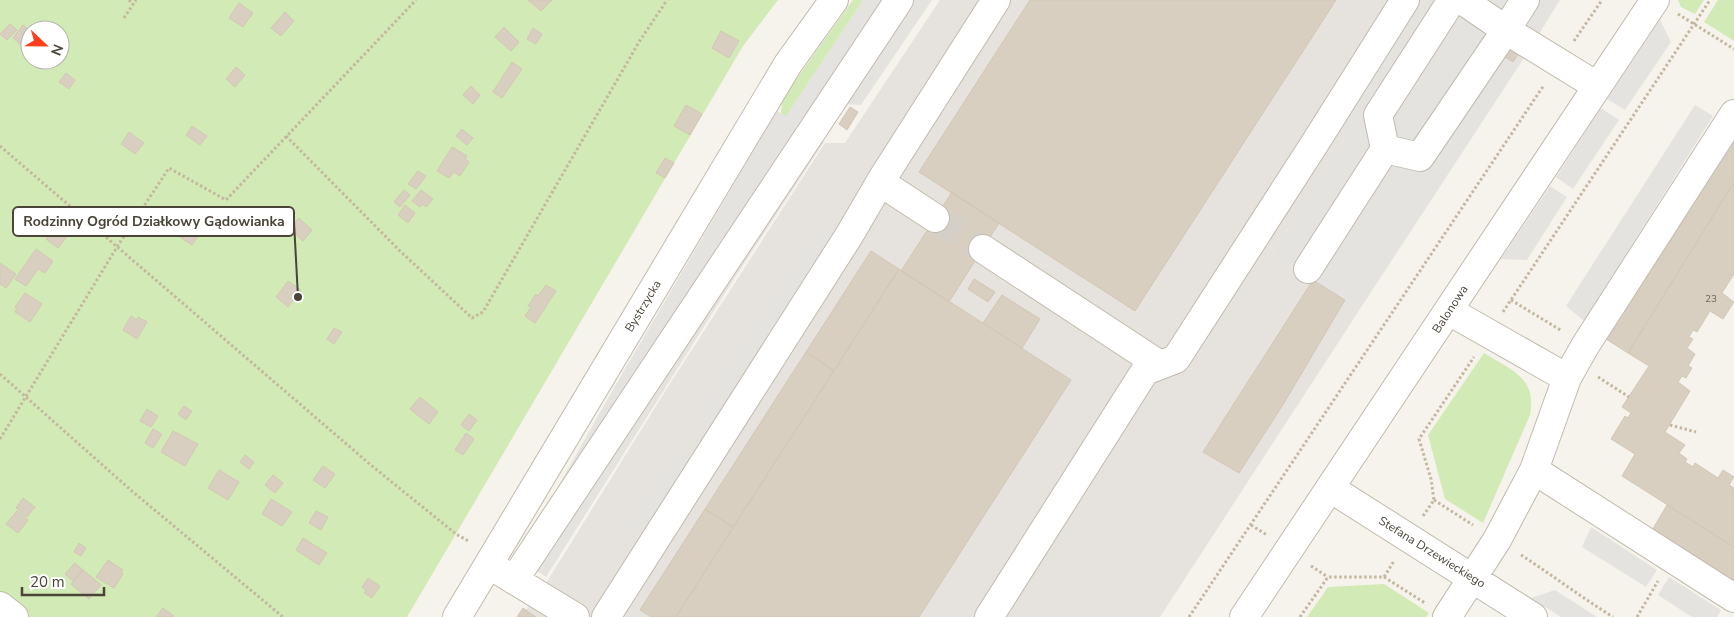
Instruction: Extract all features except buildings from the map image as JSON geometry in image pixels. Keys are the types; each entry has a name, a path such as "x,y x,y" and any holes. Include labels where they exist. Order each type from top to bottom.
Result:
{"street":[{"name":"Bystrzycka","path":"457,617 482,555 788,64 834,0"},
{"path":"514,580 899,0"},
{"path":"606,617 850,234 880,182 996,0"},
{"path":"989,617 1145,371 1176,359 1405,0"},
{"path":"1308,269 1384,149 1378,115 1452,0"},
{"path":"1462,0 1559,64 1597,86"},
{"path":"1384,149 1420,157 1525,0"},
{"name":"Balonowa","path":"1244,617 1597,86 1665,6"},
{"path":"1438,611 1472,578 1497,540 1534,470 1576,362 1734,114"},
{"path":"880,182 935,218"},
{"path":"983,249 1160,365"},
{"path":"1448,311 1489,334 1576,362"},
{"path":"1534,470 1734,598"},
{"name":"Stefana Drzewieckiego","path":"1330,488 1533,617"},
{"path":"482,555 514,580 575,617"},
{"path":"0,606 14,617"}],"path":[{"path":"129,0 133,4"},
{"path":"124,18 136,0"},
{"path":"0,439 117,247 169,168 226,200 416,0"},
{"path":"286,136 400,251 472,318 482,312 639,42 667,0"},
{"path":"1189,617 1602,0"},
{"path":"1422,517 1434,500 1431,479 1419,439 1710,0"},
{"path":"1665,6 1734,49"},
{"path":"0,146 372,466 482,555"},
{"path":"1512,300 1576,362 1629,397"},
{"path":"0,374 133,492 283,617"},
{"path":"1670,425 1696,432"},
{"path":"1434,500 1477,527"},
{"path":"1250,524 1270,538"},
{"path":"1518,554 1612,617"},
{"path":"1384,577 1397,557"},
{"path":"1309,564 1328,577 1384,577 1438,611"},
{"path":"1300,617 1328,577"},
{"path":"1637,617 1652,592"}],"shaded area":[{"path":"863,0 932,0 861,105 844,104 821,141 824,142 734,279 546,577 520,560 542,515 615,386 777,111 786,116"},
{"path":"940,0 1419,0 1338,126 1348,133 1272,253 1360,309 1160,617 521,617 548,580 666,390 825,143 845,143"},
{"path":"1419,0 1560,0 1360,309 1272,253 1348,133 1338,126"},
{"path":"1660,20 1671,42 1625,110 1607,99"},
{"path":"1695,105 1713,116 1584,321 1566,306"},
{"path":"1601,108 1619,120 1573,189 1556,177"},
{"path":"1550,186 1567,197 1527,260 1501,259"},
{"path":"819,229 841,238 712,438 695,422"},
{"path":"676,451 695,467 644,542 628,526"},
{"path":"1591,527 1657,570 1646,587 1582,547"},
{"path":"1669,577 1721,610 1717,617 1692,617 1658,595"},
{"path":"1555,590 1597,617 1561,617 1531,598"}],"green space":[{"path":"0,0 778,0 743,46 407,617 0,617"},
{"path":"853,0 863,0 786,117 781,114 782,99"},
{"path":"1678,0 1704,0 1695,14 1681,7"},
{"path":"1718,0 1734,0 1734,41 1704,22"},
{"path":"1484,353 1520,376 1530,392 1531,402 1530,415 1483,523 1445,499 1428,435"},
{"path":"1384,584 1429,613 1426,617 1307,617 1328,587"}],"tunnel":[{"path":"935,218 983,249"}],"place":[{"name":"Rodzinny Ogród Działkowy Gądowianka","path":"298,297"}]}
